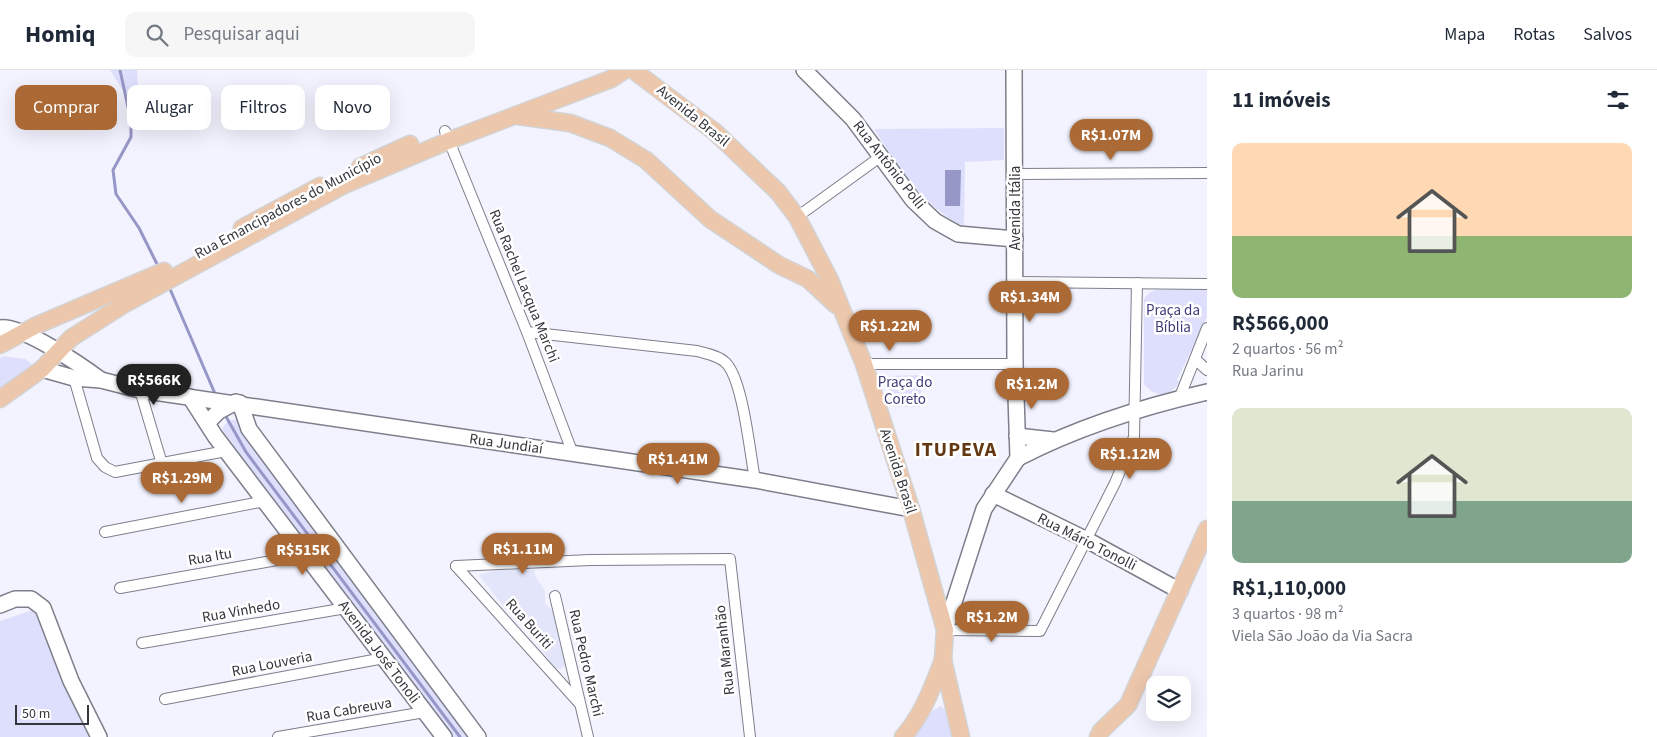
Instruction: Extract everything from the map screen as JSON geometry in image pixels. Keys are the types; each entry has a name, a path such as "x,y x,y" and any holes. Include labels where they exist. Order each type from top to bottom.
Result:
{"main road":[{"name":"Rua Emancipadores do Município","path":"0,398 42,369 60,353 71,338 123,305 344,185 447,136 609,70"},
{"name":"Rua Emancipadores do Município","path":"0,345 22,332 58,316 156,276 292,200 383,155 514,115 611,79 625,70"},
{"name":"Avenida Brasil","path":"633,70 715,132 778,192 797,217 816,253 830,280 864,364 911,509 945,630 943,660"},
{"name":"Avenida Itália","path":"1014,70 1015,364 1018,458"},
{"name":"Rua Antônio Polli","path":"811,72 854,119 913,200 935,221 958,234 1015,239"},
{"name":"Rua Emancipadores do Município","path":"514,115 570,123 610,138 646,160 710,219 779,265 808,279 841,310"},
{"path":"808,279 817,271 816,253"},
{"path":"123,305 132,286"},
{"path":"58,316 60,334 64,338 71,338"},
{"name":"Rua Jundiaí","path":"0,328 22,332 60,353 101,380"},
{"name":"Rua Jundiaí","path":"42,369 74,378 101,380 140,390 755,480 911,509"},
{"path":"945,630 984,509 1018,458 1053,440 1136,410 1207,392"},
{"name":"Avenida José Tonoli","path":"190,397 226,450 444,737"},
{"path":"207,423 227,404"},
{"name":"Avenida José Tonoli","path":"227,404 249,429 478,737"},
{"path":"1017,436 1053,440"},
{"name":"Rua Mário Tonolli","path":"993,494 1087,540 1180,591"},
{"path":"1098,737 1101,731 1128,705 1207,529"},
{"path":"0,605 15,599 31,599 43,608 71,681 99,737"},
{"path":"903,737 915,723 928,702 943,660"},
{"path":"943,660 961,737"},
{"path":"928,702 945,700 952,705"}],"street":[{"name":"Rua Rachel Lacqua Marchi","path":"447,136 527,332 573,454"},
{"path":"797,217 880,156"},
{"path":"1015,174 1207,173"},
{"path":"1015,282 1207,284"},
{"path":"945,630 1040,631 1115,483 1134,437 1137,283"},
{"path":"1179,399 1207,328"},
{"path":"527,332 696,351 717,356 732,370 740,393 755,480"},
{"path":"1195,359 1207,370"},
{"path":"864,364 1015,364"},
{"path":"74,378 97,458 105,467 115,472 226,450"},
{"path":"140,390 162,464"},
{"path":"105,532 265,501"},
{"name":"Rua Itu","path":"120,588 306,555"},
{"name":"Rua Buriti","path":"579,703 456,566 590,560 730,559"},
{"name":"Rua Maranhão","path":"730,559 750,737"},
{"name":"Rua Pedro Marchi","path":"555,596 588,737"},
{"name":"Rua Vinhedo","path":"142,643 346,608"},
{"name":"Rua Louveria","path":"165,699 384,658"},
{"name":"Rua Cabreuva","path":"278,737 425,712"}],"shaded area":[{"path":"496,570 534,570 535,576 545,591 545,604 554,612 566,665 561,669 555,668 512,610 507,611 479,575"}],"green space":[{"path":"110,70 137,70 138,85 127,85 127,97"},
{"path":"1004,128 1004,160 965,162 964,227 935,208 923,196 903,172 874,129"},
{"name":"Praça da Bíblia","path":"1207,287 1207,317 1177,380 1179,382 1172,391 1167,393 1153,392 1144,384 1144,299 1149,293 1156,290"},
{"path":"3,356 25,359 31,363 31,369 0,392 0,358"},
{"name":"Praça do Coreto","path":"922,375 920,407 895,407 884,376"},
{"path":"236,420 323,544 469,737 452,737 266,491 222,429 226,423"},
{"path":"33,610 37,611 92,737 0,737 0,621"},
{"path":"941,706 951,716 955,737 908,737 932,711"}],"water":[{"path":"945,170 961,170 960,206 945,206"}],"waterway":[{"path":"120,70 131,121 131,137 113,170 116,194 139,228 158,266"},
{"path":"170,289 216,396"},
{"path":"224,413 246,452 460,737"}],"district":[{"name":"ITUPEVA","path":"956,450"}]}
